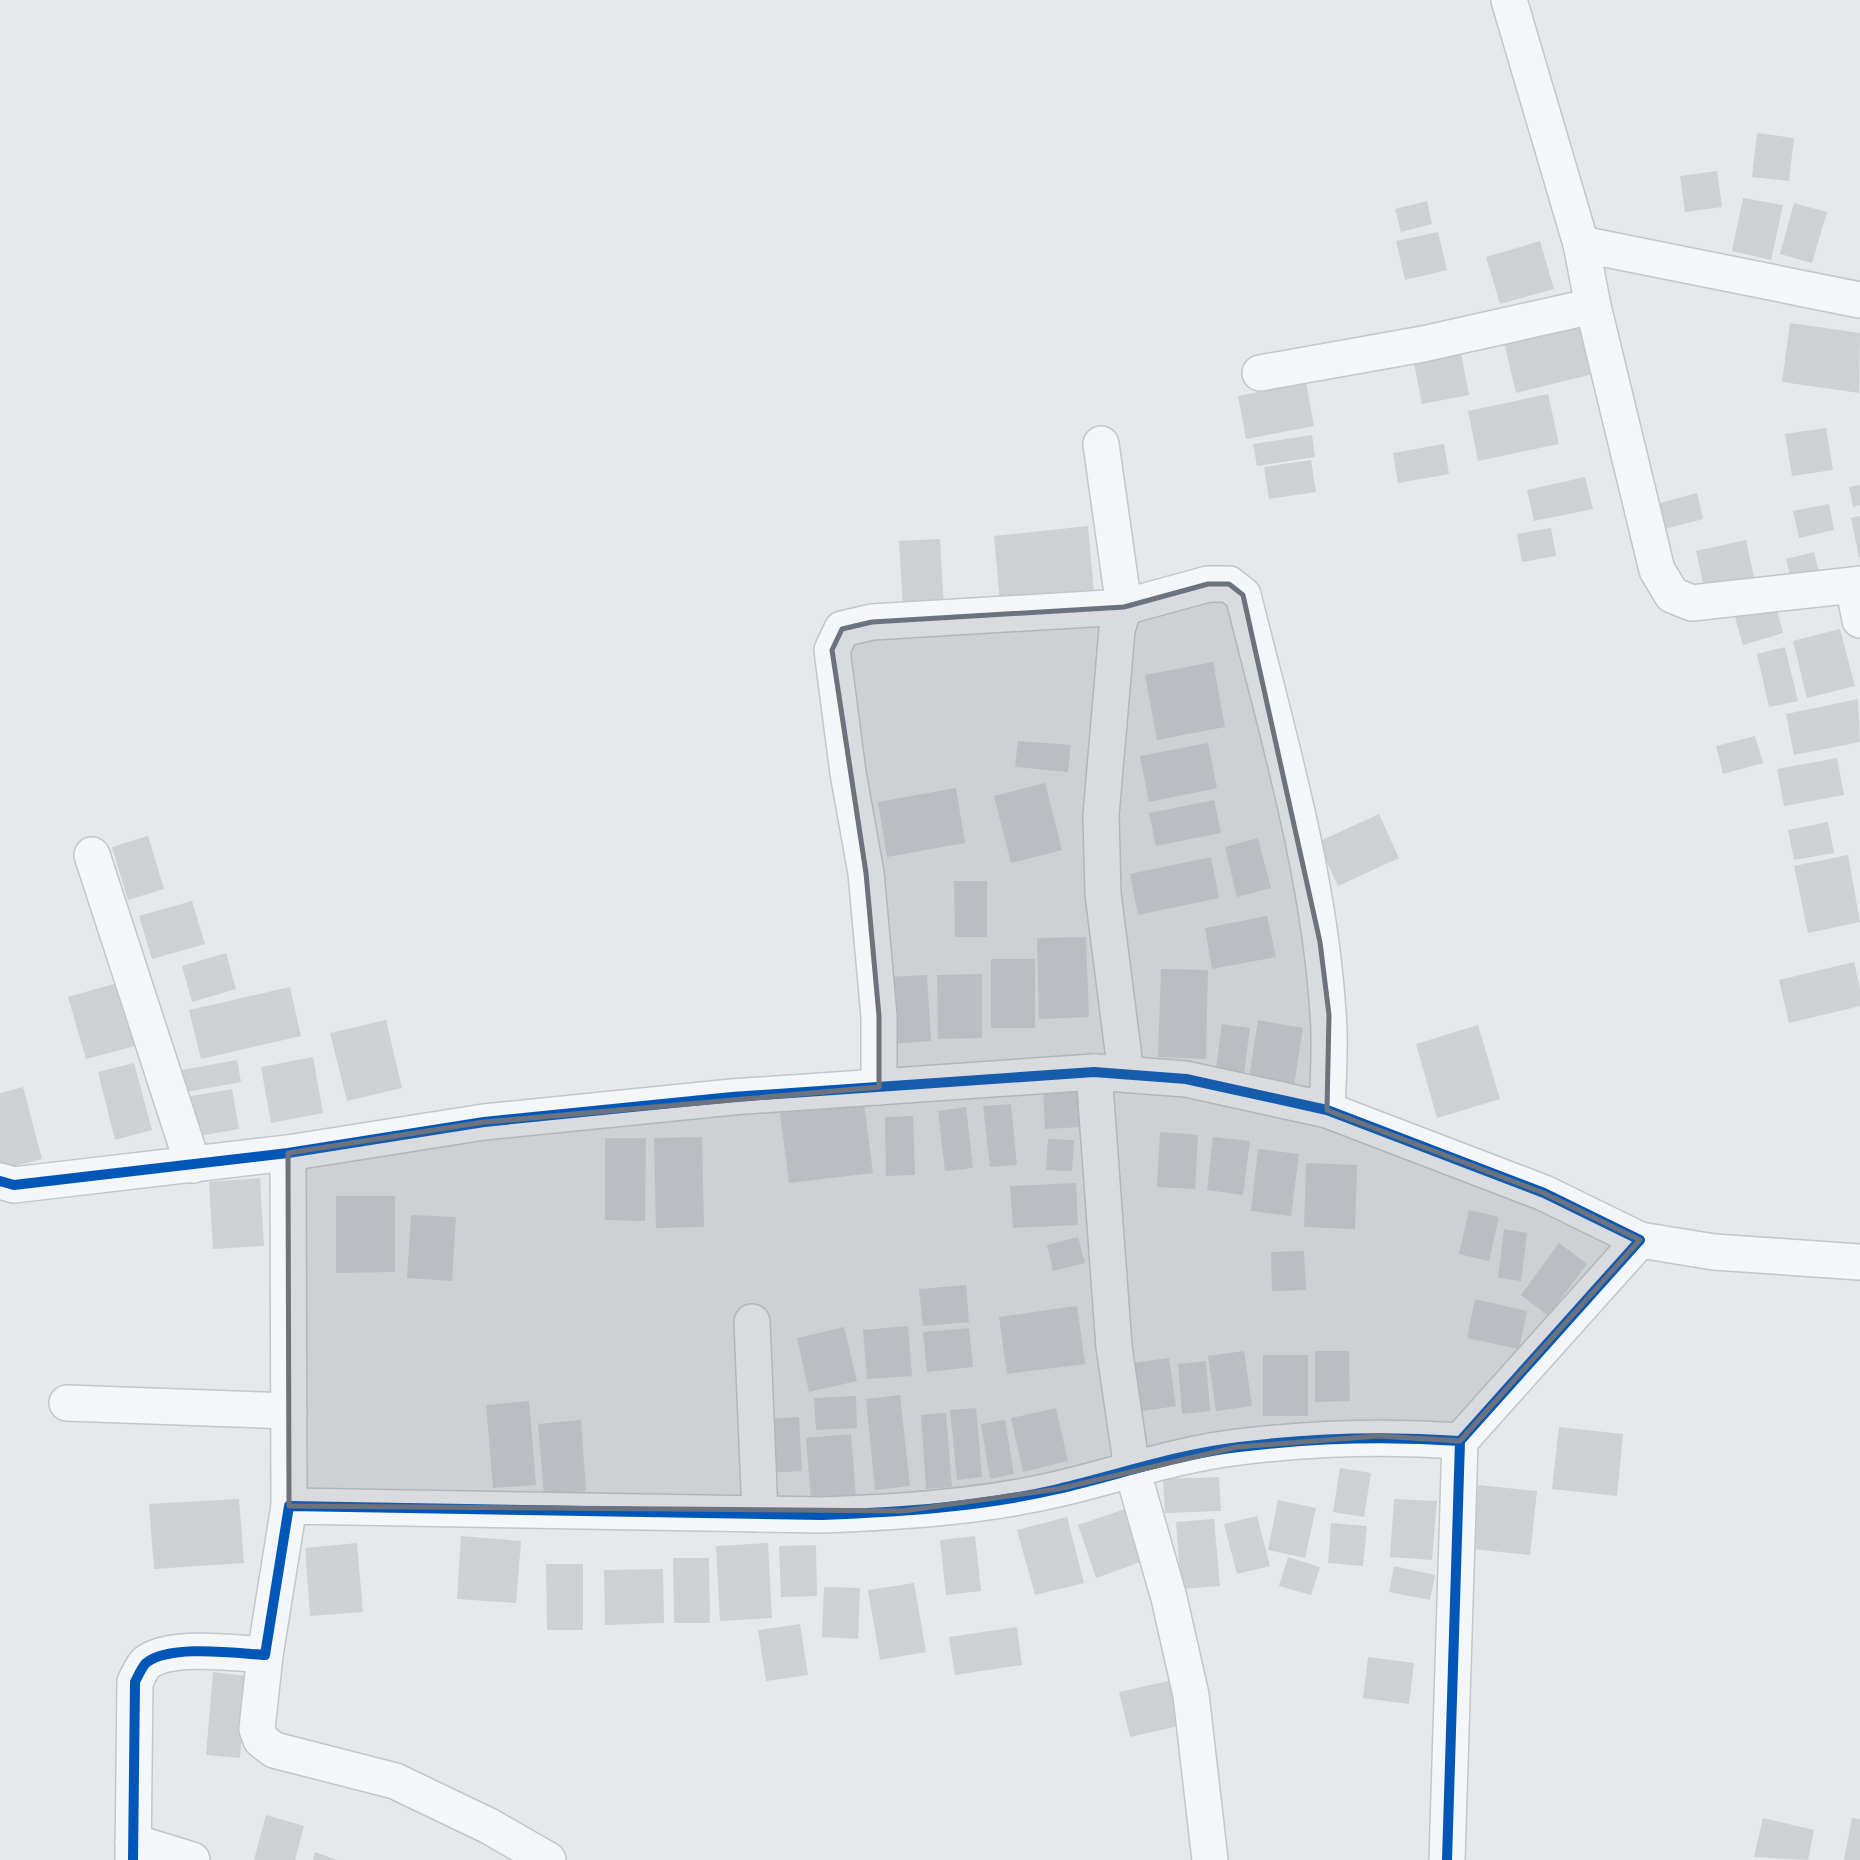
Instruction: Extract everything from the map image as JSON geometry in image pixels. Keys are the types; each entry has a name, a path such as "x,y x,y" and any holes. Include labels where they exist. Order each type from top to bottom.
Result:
{"street":[{"path":"1509,0 1581,244 1592,306 1657,570 1672,595 1692,603 1856,585 1860,620"},
{"path":"1581,244 1860,300"},
{"path":"1260,373 1423,344 1592,306"},
{"path":"1101,444 1124,607 1117,630 1101,814 1110,1073 1114,1347 1132,1469 1169,1598 1191,1695 1210,1860"},
{"path":"878,1087 879,1016 868,898 832,650 842,629 872,622 1124,607 1208,584 1229,584 1243,595 1286,770 1320,942 1329,1015 1327,1110"},
{"path":"92,855 193,1165"},
{"path":"0,1181 15,1185 193,1165 484,1122 732,1097 1110,1073 1186,1080 1327,1110 1544,1193 1640,1240 1714,1252 1860,1262"},
{"path":"288,1153 289,1506 265,1655 257,1729 261,1740 274,1750 395,1781 489,1826 548,1860"},
{"path":"1447,1860 1461,1441 1640,1240"},
{"path":"752,1322 760,1514"},
{"path":"67,1403 289,1411"},
{"path":"289,1506 760,1514 890,1512 977,1504 1058,1489 1132,1469 1237,1447 1378,1436 1461,1441"},
{"path":"192,1860 133,1851 135,1682 146,1663 167,1655 198,1652 265,1655"}],"highlighted area":[{"path":"1208,584 1229,584 1243,595 1320,942 1329,1015 1327,1110 1544,1193 1640,1240 1460,1441 1378,1436 1237,1447 1058,1489 903,1511 289,1506 288,1153 484,1122 879,1087 879,1016 866,873 832,650 842,629 872,622 1124,607"}],"building":[{"path":"1757,133 1794,138 1789,181 1752,177"},
{"path":"1717,171 1722,207 1685,212 1680,176"},
{"path":"1743,198 1783,205 1771,260 1732,251"},
{"path":"1427,201 1432,224 1401,232 1395,209"},
{"path":"1794,203 1827,212 1812,263 1780,254"},
{"path":"1438,232 1447,270 1405,280 1396,241"},
{"path":"1540,241 1554,289 1500,304 1486,257"},
{"path":"1582,315 1597,373 1516,393 1502,334"},
{"path":"1790,323 1860,333 1859,393 1782,382"},
{"path":"1459,343 1469,395 1422,404 1412,353"},
{"path":"1306,383 1314,426 1246,439 1238,396"},
{"path":"1548,394 1559,444 1478,461 1468,411"},
{"path":"1826,428 1833,470 1792,476 1785,434"},
{"path":"1312,435 1315,457 1257,466 1253,444"},
{"path":"1444,444 1449,474 1398,483 1393,453"},
{"path":"1311,460 1316,492 1269,499 1264,467"},
{"path":"1585,477 1593,509 1534,521 1527,490"},
{"path":"1860,485 1860,505 1853,507 1849,487"},
{"path":"1697,493 1703,519 1660,530 1653,505"},
{"path":"1829,504 1834,530 1799,538 1793,511"},
{"path":"1860,516 1860,557 1859,558 1851,518"},
{"path":"1088,526 1094,592 1000,601 994,536"},
{"path":"1551,528 1556,556 1522,562 1517,534"},
{"path":"940,539 944,607 903,609 899,541"},
{"path":"1746,540 1754,577 1704,588 1696,551"},
{"path":"1814,552 1821,581 1793,587 1786,559"},
{"path":"1775,603 1783,633 1743,645 1734,614"},
{"path":"1840,629 1855,686 1807,698 1793,641"},
{"path":"1785,647 1798,701 1769,707 1757,654"},
{"path":"1213,662 1225,727 1157,740 1145,675"},
{"path":"1858,699 1860,742 1794,755 1786,714"},
{"path":"1755,736 1763,763 1723,774 1716,746"},
{"path":"1018,741 1071,745 1068,772 1015,767"},
{"path":"1208,743 1217,788 1149,802 1140,756"},
{"path":"1837,758 1844,795 1784,806 1777,769"},
{"path":"1045,783 1062,850 1011,863 994,796"},
{"path":"956,788 965,843 887,857 878,802"},
{"path":"1214,800 1221,833 1156,846 1149,813"},
{"path":"1379,814 1399,858 1338,886 1318,842"},
{"path":"1828,822 1834,853 1794,860 1788,830"},
{"path":"148,836 164,889 128,900 112,847"},
{"path":"1258,838 1271,888 1237,897 1225,847"},
{"path":"1848,855 1860,922 1808,933 1794,866"},
{"path":"1211,857 1219,898 1138,915 1130,874"},
{"path":"954,881 987,881 987,937 955,937"},
{"path":"192,901 205,944 152,959 139,916"},
{"path":"1267,916 1276,957 1212,969 1205,928"},
{"path":"1086,937 1089,1017 1039,1019 1037,938"},
{"path":"226,953 236,989 192,1002 182,966"},
{"path":"991,959 1035,959 1035,1028 991,1028"},
{"path":"1854,962 1860,988 1860,1006 1789,1023 1779,980"},
{"path":"1161,969 1208,970 1206,1059 1158,1057"},
{"path":"982,974 982,1038 938,1039 937,975"},
{"path":"927,975 931,1041 892,1044 887,977"},
{"path":"117,983 135,1046 86,1059 68,997"},
{"path":"290,987 301,1036 201,1059 189,1010"},
{"path":"386,1020 402,1088 347,1101 330,1033"},
{"path":"1258,1020 1303,1028 1294,1086 1249,1078"},
{"path":"1222,1024 1250,1028 1244,1073 1216,1068"},
{"path":"1478,1025 1500,1099 1437,1118 1416,1044"},
{"path":"313,1057 323,1113 271,1123 261,1067"},
{"path":"237,1060 241,1082 186,1092 182,1070"},
{"path":"134,1063 152,1130 115,1140 98,1072"},
{"path":"23,1087 42,1159 0,1170 0,1093"},
{"path":"1080,1088 1083,1127 1045,1129 1043,1091"},
{"path":"232,1089 239,1129 193,1137 186,1097"},
{"path":"864,1103 873,1173 789,1183 780,1113"},
{"path":"1011,1104 1017,1165 990,1167 983,1106"},
{"path":"966,1107 973,1168 945,1171 938,1111"},
{"path":"913,1116 915,1175 886,1176 885,1117"},
{"path":"1160,1132 1198,1135 1195,1189 1157,1187"},
{"path":"702,1137 704,1227 656,1228 654,1138"},
{"path":"1213,1137 1250,1141 1243,1195 1207,1190"},
{"path":"605,1138 646,1138 645,1221 605,1220"},
{"path":"1048,1139 1074,1140 1072,1171 1046,1170"},
{"path":"1258,1149 1299,1154 1291,1216 1251,1211"},
{"path":"1306,1163 1357,1165 1355,1229 1304,1227"},
{"path":"260,1178 264,1246 213,1249 209,1182"},
{"path":"1076,1183 1078,1225 1013,1228 1010,1186"},
{"path":"336,1196 395,1196 395,1272 336,1273"},
{"path":"1469,1210 1499,1217 1489,1261 1459,1254"},
{"path":"411,1215 456,1217 452,1281 407,1278"},
{"path":"1504,1229 1527,1233 1521,1281 1498,1278"},
{"path":"1078,1237 1085,1263 1053,1271 1047,1245"},
{"path":"1559,1243 1587,1264 1548,1316 1521,1295"},
{"path":"1304,1251 1306,1290 1272,1291 1271,1252"},
{"path":"966,1285 969,1322 923,1326 919,1289"},
{"path":"1475,1299 1527,1311 1519,1349 1467,1338"},
{"path":"1077,1306 1085,1364 1007,1374 999,1317"},
{"path":"908,1326 912,1376 867,1379 863,1330"},
{"path":"844,1327 857,1381 809,1392 797,1338"},
{"path":"969,1328 973,1367 927,1372 923,1332"},
{"path":"1244,1351 1252,1406 1216,1411 1208,1356"},
{"path":"1315,1351 1349,1351 1350,1401 1315,1402"},
{"path":"1263,1355 1308,1355 1308,1416 1263,1416"},
{"path":"1169,1358 1176,1406 1131,1413 1124,1364"},
{"path":"1206,1361 1210,1411 1182,1414 1178,1364"},
{"path":"900,1395 910,1486 875,1490 866,1399"},
{"path":"856,1396 857,1428 816,1430 814,1398"},
{"path":"529,1401 536,1485 493,1488 486,1405"},
{"path":"976,1408 982,1477 957,1480 950,1410"},
{"path":"1056,1408 1068,1461 1023,1472 1011,1418"},
{"path":"946,1413 952,1487 926,1489 921,1415"},
{"path":"799,1417 802,1471 768,1473 764,1419"},
{"path":"581,1420 586,1491 544,1495 538,1424"},
{"path":"1005,1420 1014,1474 990,1479 981,1424"},
{"path":"1559,1427 1623,1434 1617,1496 1552,1489"},
{"path":"851,1434 856,1497 811,1501 806,1438"},
{"path":"1340,1468 1371,1473 1364,1517 1333,1512"},
{"path":"1219,1477 1221,1511 1165,1513 1163,1479"},
{"path":"1478,1485 1537,1491 1530,1555 1471,1549"},
{"path":"239,1499 244,1563 154,1569 149,1504"},
{"path":"1394,1499 1437,1501 1432,1560 1390,1557"},
{"path":"1278,1500 1316,1508 1305,1558 1268,1550"},
{"path":"1128,1508 1146,1560 1096,1578 1078,1525"},
{"path":"1257,1516 1270,1566 1237,1574 1224,1524"},
{"path":"1067,1517 1084,1583 1035,1595 1017,1530"},
{"path":"1214,1519 1220,1586 1181,1589 1176,1522"},
{"path":"1331,1523 1367,1526 1363,1566 1328,1563"},
{"path":"461,1536 521,1541 516,1603 457,1599"},
{"path":"975,1536 981,1591 946,1595 940,1540"},
{"path":"357,1543 363,1612 310,1616 305,1548"},
{"path":"768,1543 772,1618 720,1621 716,1546"},
{"path":"816,1545 817,1596 781,1597 779,1546"},
{"path":"1288,1557 1320,1567 1311,1595 1279,1586"},
{"path":"673,1558 709,1558 710,1623 674,1623"},
{"path":"546,1564 583,1564 583,1630 547,1630"},
{"path":"1394,1566 1435,1575 1430,1600 1389,1592"},
{"path":"663,1569 664,1623 605,1625 604,1570"},
{"path":"914,1583 926,1652 880,1660 868,1590"},
{"path":"824,1587 860,1588 858,1639 822,1637"},
{"path":"800,1624 808,1675 766,1681 758,1630"},
{"path":"1017,1627 1022,1665 955,1675 949,1637"},
{"path":"1368,1657 1414,1663 1409,1704 1363,1698"},
{"path":"213,1672 246,1676 240,1758 206,1755"},
{"path":"1173,1680 1183,1725 1130,1737 1119,1692"},
{"path":"266,1815 304,1826 295,1860 254,1860"},
{"path":"1763,1818 1814,1830 1808,1860 1754,1857"},
{"path":"1852,1818 1860,1819 1860,1860 1844,1860"},
{"path":"315,1852 337,1860 313,1860"}],"cycle path":[{"path":"0,1181 14,1185 288,1153 484,1122 732,1097 1094,1072 1186,1079 1327,1110 1544,1193 1640,1240 1460,1441 1447,1860"},
{"path":"133,1860 135,1682 146,1663 170,1653 203,1651 265,1655 289,1506 822,1515 881,1512 941,1508 1029,1495 1171,1460 1239,1447 1350,1439 1460,1441"}]}
